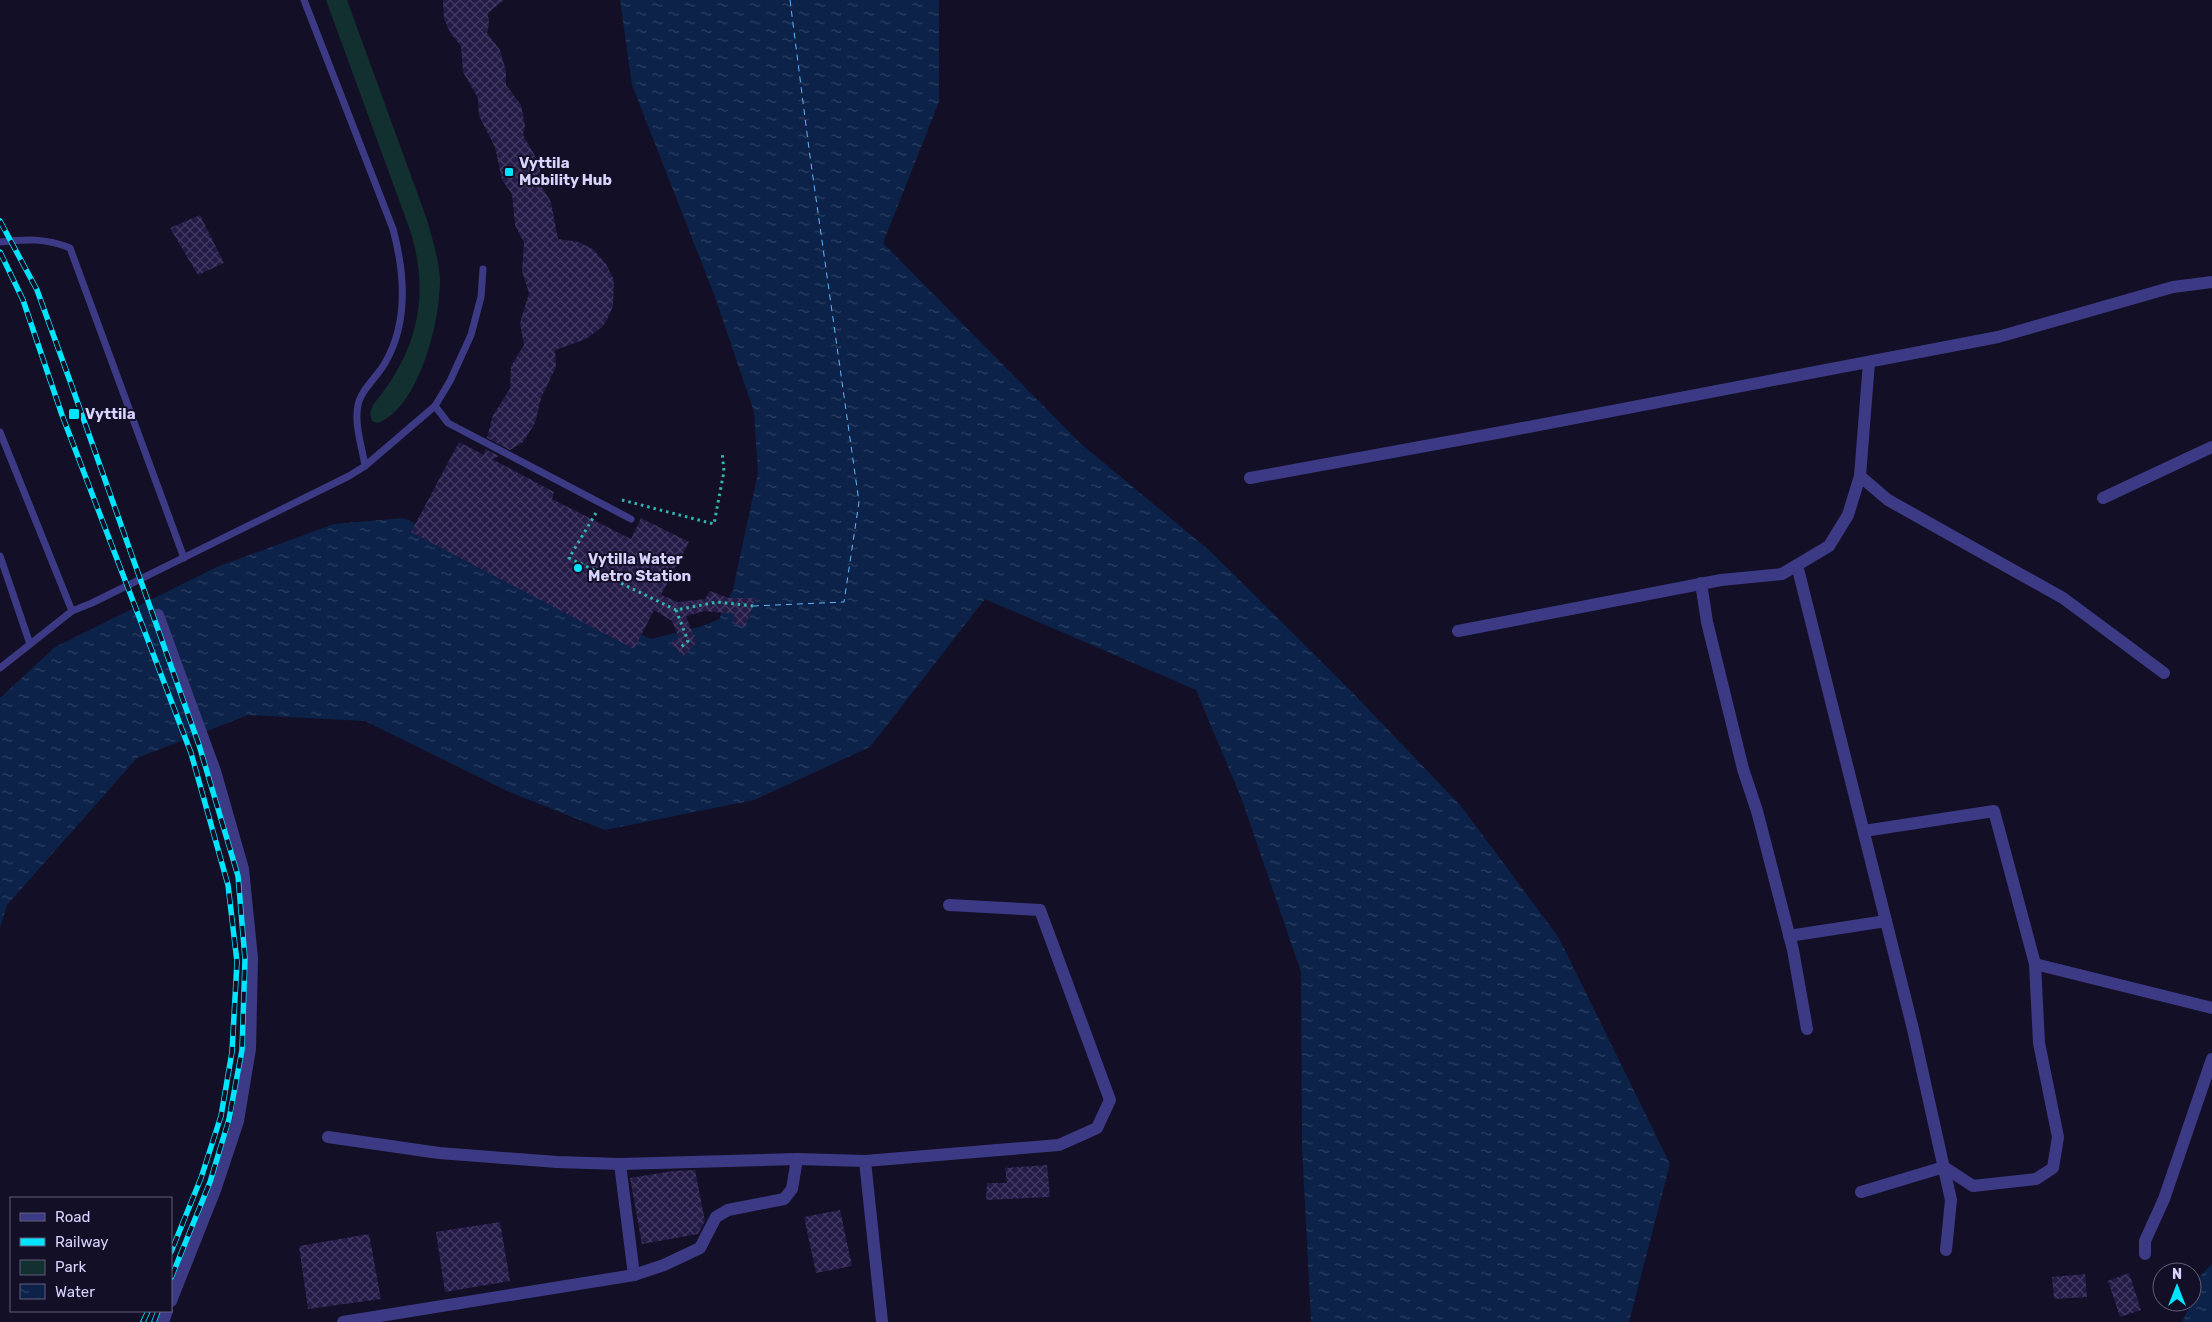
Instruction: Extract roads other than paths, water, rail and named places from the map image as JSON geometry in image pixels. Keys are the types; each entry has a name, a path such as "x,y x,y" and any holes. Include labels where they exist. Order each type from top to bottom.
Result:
{"street":[{"path":"1250,478 1502,432 1998,336 2172,287 2212,282"},
{"path":"1458,631 1701,583 1782,574 1830,546 1848,515 1860,476 1869,362"},
{"path":"2102,498 2212,447"},
{"path":"1860,476 1888,500 2063,598 2164,673"},
{"path":"1797,565 1886,921 1944,1167 1951,1200 1946,1250"},
{"path":"1701,583 1707,622 1743,769 1757,811 1789,936 1807,1029"},
{"path":"158,615 215,771 243,869 252,958 250,1049 238,1121 216,1190 172,1299"},
{"path":"1861,1192 1944,1167 1973,1186 2036,1179 2053,1168 2058,1137 2039,1043 2034,964 1994,811 1864,831"},
{"path":"328,1137 439,1153 557,1162 620,1164 797,1160 865,1161 1059,1145 1097,1128 1110,1100 1040,910 949,905"},
{"path":"1789,936 1886,921"},
{"path":"2034,964 2212,1008"},
{"path":"2146,1254 2146,1241 2164,1199 2212,1059"},
{"path":"343,1322 634,1275 664,1265 700,1248 716,1217 728,1210 784,1199 792,1190 797,1160"},
{"path":"865,1161 882,1322"},
{"path":"620,1164 634,1275"}],"lane":[{"path":"304,0 393,229 400,253 404,297 393,347 358,402 356,418 365,466"},
{"path":"0,242 28,239 54,242 70,248 184,558"},
{"path":"0,668 72,611 184,558 349,476 365,466 435,406 450,381 470,335 481,297 483,268"},
{"path":"435,406 448,423 631,519"},
{"path":"0,432 72,611"},
{"path":"0,556 30,644"}],"water":[{"path":"620,0 939,0 939,102 883,243 1080,443 1210,551 1349,689 1461,806 1559,938 1670,1164 1629,1322 1311,1322 1302,1146 1301,972 1242,800 1196,690 985,599 870,747 754,800 605,830 507,791 365,721 248,715 137,758 7,905 0,928 0,698 55,647 219,566 334,524 404,518 550,593 651,639 703,626 719,619 733,589 758,473 754,412 715,297 632,85"},
{"path":"2212,1264 2212,1322 2182,1322 2187,1312 2202,1312 2202,1274"}],"railway":[{"path":"0,221 37,290 199,745 238,876 245,959 242,1050 229,1119 210,1182 172,1276"},
{"path":"0,252 23,300 62,415 191,753 228,885 237,962 232,1052 221,1116 201,1178 172,1250"},
{"path":"143,1322 148,1312"},
{"path":"154,1322 158,1312"}],"place":[{"name":"Vyttila Mobility Hub","path":"509,172"},
{"name":"Vyttila","path":"74,414"},
{"name":"Vytilla Water Metro Station","path":"578,568"}]}
